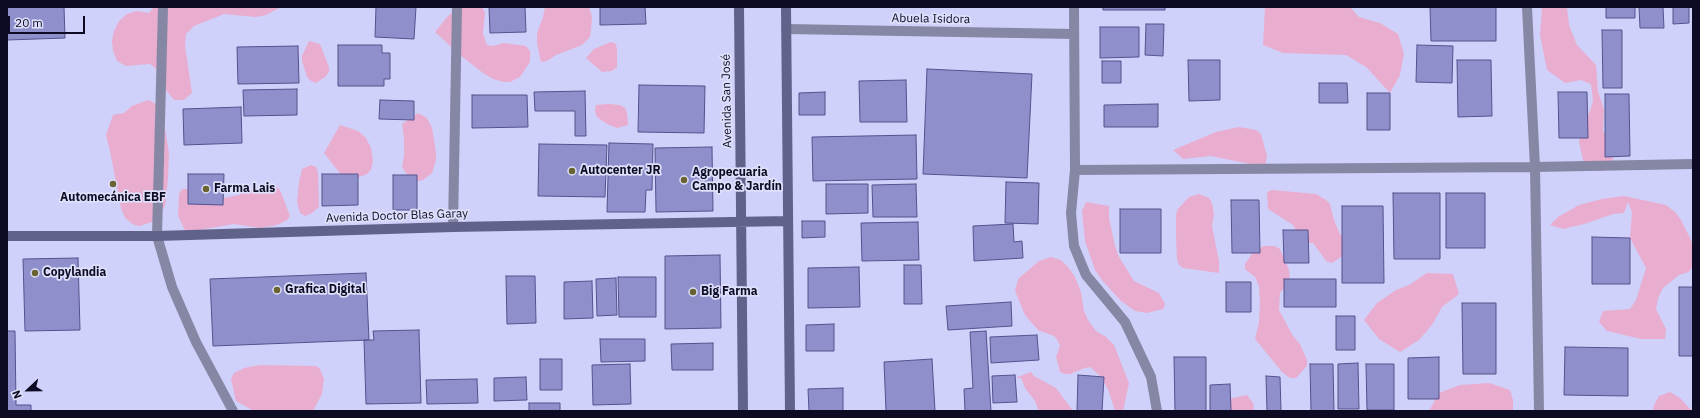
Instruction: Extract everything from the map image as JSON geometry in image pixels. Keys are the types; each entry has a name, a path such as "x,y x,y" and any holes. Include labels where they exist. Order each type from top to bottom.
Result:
{"street":[{"path":"163,7 157,236 172,287 196,342 233,411"},
{"path":"453,227 457,7"},
{"name":"Avenida San José","path":"739,7 743,411"},
{"path":"786,7 790,411"},
{"path":"1074,7 1075,170 1070,213 1074,246 1086,275 1125,322 1152,377 1157,411"},
{"path":"1527,7 1535,167 1539,411"},
{"name":"Abuela Isidora","path":"786,29 1074,34"},
{"path":"1075,170 1535,167 1693,164"},
{"name":"Avenida Doctor Blas Garay","path":"7,236 157,236 453,227 788,221"}],"shaded area":[{"path":"154,7 281,7 266,15 256,17 224,14 194,26 186,34 185,46 192,93 184,100 174,100 166,90 159,71 150,64 126,66 117,61 113,51 112,41 114,31 119,21 127,14 137,11 149,13"},
{"path":"460,7 482,7 485,12 483,34 487,45 493,46 504,43 526,46 530,51 530,62 520,77 510,82 493,79 460,55 435,32 448,16"},
{"path":"545,7 589,7 592,17 590,37 582,45 556,55 547,61 541,62 537,44 537,33"},
{"path":"1265,7 1350,7 1359,17 1380,23 1398,34 1404,54 1400,75 1390,93 1366,67 1346,55 1283,53 1263,45"},
{"path":"1542,7 1567,7 1569,25 1577,45 1596,65 1598,91 1604,110 1603,131 1614,149 1612,165 1603,171 1592,170 1584,164 1579,142 1582,126 1590,111 1593,101 1591,84 1581,80 1565,83 1547,70 1540,35"},
{"path":"309,41 320,44 329,67 329,72 325,77 316,83 307,77 302,61 302,56"},
{"path":"611,42 616,44 617,67 612,71 602,72 586,58 594,49"},
{"path":"148,100 158,105 164,123 169,153 168,179 165,206 155,221 140,226 134,225 125,218 121,208 106,135 113,115 124,113 132,106"},
{"path":"596,105 620,105 625,108 628,125 617,128 607,124 597,117 595,111"},
{"path":"418,113 427,118 432,128 436,160 432,173 423,180 418,181 410,179 402,167 404,156 404,139 402,124"},
{"path":"340,125 358,131 366,138 371,148 373,160 371,170 367,174 357,178 342,176 324,153"},
{"path":"1239,127 1256,130 1261,134 1267,156 1265,167 1211,156 1183,159 1173,150 1216,132"},
{"path":"311,165 316,167 318,172 319,207 312,213 305,216 300,213 297,202 299,182 302,169"},
{"path":"270,185 276,186 280,190 290,216 287,220 277,225 260,228 234,224 186,232 178,216 179,194 182,189 188,189 201,198 218,199 239,195 249,190"},
{"path":"1272,190 1316,194 1326,200 1330,204 1334,220 1346,243 1347,249 1341,257 1332,263 1326,261 1313,243 1307,243 1299,235 1293,225 1268,209 1267,192"},
{"path":"1199,194 1209,198 1212,203 1214,214 1212,226 1219,261 1219,273 1183,268 1179,265 1177,259 1177,210 1189,197"},
{"path":"1624,196 1666,205 1675,212 1681,220 1691,240 1693,248 1693,265 1689,272 1679,275 1663,288 1658,298 1656,309 1666,329 1665,339 1641,339 1607,331 1599,322 1603,311 1630,309 1636,300 1646,268 1630,238 1632,212 1628,202 1624,213 1613,214 1584,224 1563,229 1550,225 1558,217 1579,205 1602,199"},
{"path":"1086,202 1109,206 1109,218 1119,257 1134,281 1159,293 1165,304 1163,309 1147,313 1135,311 1121,301 1102,280 1095,270 1085,241 1082,211"},
{"path":"1264,246 1275,246 1280,249 1289,270 1290,281 1280,293 1279,310 1293,336 1300,344 1307,360 1307,366 1296,378 1290,378 1282,372 1255,339 1259,322 1259,286 1255,277 1245,269 1245,264 1254,251"},
{"path":"1051,257 1061,260 1069,268 1075,277 1081,292 1084,311 1088,320 1096,331 1106,337 1114,345 1129,383 1123,411 1115,411 1108,389 1099,375 1090,367 1070,374 1060,372 1056,357 1060,346 1058,341 1054,336 1038,330 1025,315 1015,291 1018,279 1039,261"},
{"path":"1427,273 1453,274 1459,294 1442,307 1432,325 1419,340 1400,352 1379,339 1364,320 1377,303 1396,290 1409,285"},
{"path":"260,365 316,366 320,369 324,379 322,394 314,409 312,411 254,411 236,401 231,379 234,373 244,368"},
{"path":"1031,372 1034,376 1056,388 1073,411 1039,411 1035,401 1025,388 1021,378 1015,378"},
{"path":"1489,383 1510,390 1513,400 1513,411 1429,411 1439,393 1460,385"},
{"path":"1670,392 1680,398 1692,411 1653,411 1654,405 1659,396"},
{"path":"1247,395 1253,403 1254,411 1220,411 1229,399"}],"building":[{"path":"7,7 64,7 65,38 7,40"},
{"path":"376,7 416,7 414,39 375,37"},
{"path":"489,7 525,7 526,32 490,33"},
{"path":"600,7 645,7 646,24 600,25"},
{"path":"1103,7 1165,7 1165,10 1103,10"},
{"path":"1430,7 1496,7 1496,41 1431,41"},
{"path":"1606,7 1635,7 1635,18 1606,18"},
{"path":"1639,7 1663,7 1664,28 1640,28"},
{"path":"1673,7 1689,7 1689,23 1673,24"},
{"path":"1146,24 1164,24 1163,56 1145,55"},
{"path":"1100,27 1139,27 1139,57 1100,58"},
{"path":"1602,30 1622,30 1622,88 1603,88"},
{"path":"338,45 382,45 382,53 390,53 390,79 384,79 384,86 338,86"},
{"path":"1417,45 1453,46 1452,83 1416,82"},
{"path":"298,46 299,83 238,84 237,47"},
{"path":"1188,60 1220,60 1220,100 1189,101"},
{"path":"1457,60 1491,60 1492,116 1458,117"},
{"path":"1102,61 1121,61 1121,83 1102,83"},
{"path":"927,69 1032,74 1027,178 923,174"},
{"path":"906,80 907,122 860,122 859,81"},
{"path":"1319,83 1347,83 1348,103 1319,103"},
{"path":"639,85 705,86 704,133 638,132"},
{"path":"297,89 297,115 244,116 243,90"},
{"path":"585,91 586,136 575,136 575,111 535,111 534,92"},
{"path":"825,92 825,115 799,115 799,93"},
{"path":"1558,92 1587,92 1588,138 1559,138"},
{"path":"1367,93 1390,93 1390,130 1367,130"},
{"path":"1605,94 1629,94 1630,156 1605,157"},
{"path":"472,95 527,95 528,127 472,128"},
{"path":"380,100 414,101 414,120 379,119"},
{"path":"1158,104 1158,127 1104,127 1104,105"},
{"path":"241,107 242,143 184,145 183,109"},
{"path":"916,135 917,179 813,181 812,137"},
{"path":"609,143 653,144 652,190 646,190 645,212 607,212"},
{"name":"Autocenter JR","path":"539,144 607,145 605,197 538,196"},
{"name":"Agropecuaria Campo & Jardín","path":"712,147 713,211 656,212 655,148"},
{"name":"Farma Lais","path":"188,174 224,174 223,205 188,204"},
{"path":"322,174 358,174 358,205 322,206"},
{"path":"393,175 417,175 417,210 393,210"},
{"path":"1006,182 1039,183 1038,224 1005,223"},
{"path":"826,184 868,184 868,213 826,214"},
{"path":"916,184 917,217 873,217 872,185"},
{"path":"1393,193 1440,193 1440,259 1394,259"},
{"path":"1446,193 1485,193 1485,248 1446,248"},
{"path":"1231,200 1259,200 1260,253 1232,253"},
{"path":"1342,206 1383,206 1384,283 1342,283"},
{"path":"1120,209 1161,209 1161,253 1120,253"},
{"path":"802,221 825,221 825,237 802,238"},
{"path":"918,222 919,260 862,261 861,223"},
{"path":"1013,224 1014,242 1022,241 1023,258 974,261 973,226"},
{"path":"1283,230 1308,230 1309,263 1284,263"},
{"path":"1592,237 1630,238 1630,284 1592,284"},
{"name":"Big Farma","path":"720,255 721,328 665,329 665,256"},
{"path":"78,258 80,330 25,331 23,259"},
{"path":"904,265 921,265 922,304 904,304"},
{"path":"859,267 860,307 808,308 808,268"},
{"path":"366,273 369,340 213,346 210,279"},
{"path":"506,276 535,276 536,323 507,324"},
{"path":"618,277 656,277 656,317 619,317"},
{"path":"616,278 617,315 597,316 596,279"},
{"path":"1284,279 1336,279 1336,307 1284,307"},
{"path":"592,281 593,318 564,319 564,282"},
{"path":"1226,282 1251,282 1251,312 1226,312"},
{"path":"1679,287 1693,287 1693,356 1679,356"},
{"path":"1011,302 1012,326 948,330 946,306"},
{"path":"1462,303 1496,303 1496,374 1463,374"},
{"path":"1336,316 1355,316 1355,350 1336,350"},
{"path":"834,324 834,351 806,351 806,325"},
{"path":"419,330 421,403 366,404 364,340 374,340 373,331"},
{"path":"7,331 15,331 16,405 31,405 31,411 7,411"},
{"path":"986,331 991,411 965,411 964,389 973,388 970,332"},
{"path":"1037,335 1039,360 991,363 990,337"},
{"path":"600,339 645,339 645,361 601,362"},
{"path":"713,343 713,370 672,370 671,344"},
{"path":"1565,347 1628,348 1628,396 1564,395"},
{"path":"1174,357 1206,357 1206,411 1175,411"},
{"path":"1439,357 1439,399 1408,399 1408,358"},
{"path":"540,359 562,359 562,390 540,390"},
{"path":"932,359 935,411 886,411 884,362"},
{"path":"1358,363 1359,409 1338,409 1338,364"},
{"path":"630,364 631,404 593,405 592,365"},
{"path":"1310,364 1333,364 1334,411 1311,411"},
{"path":"1366,364 1394,364 1394,410 1367,410"},
{"path":"1015,375 1017,402 993,403 992,376"},
{"path":"1078,375 1104,377 1102,411 1077,411"},
{"path":"1266,376 1280,377 1281,411 1267,411"},
{"path":"526,377 527,400 494,401 494,378"},
{"path":"477,379 478,403 427,404 426,380"},
{"path":"1230,384 1231,411 1210,411 1210,385"},
{"path":"843,388 843,411 809,411 808,389"},
{"path":"529,403 560,403 560,411 529,411"}],"place":[{"name":"Autocenter JR","path":"572,171"},
{"name":"Agropecuaria Campo & Jardín","path":"684,180"},
{"name":"Automecánica EBF","path":"113,184"},
{"name":"Farma Lais","path":"206,189"},
{"name":"Copylandia","path":"35,273"},
{"name":"Grafica Digital","path":"277,290"},
{"name":"Big Farma","path":"693,292"}]}
